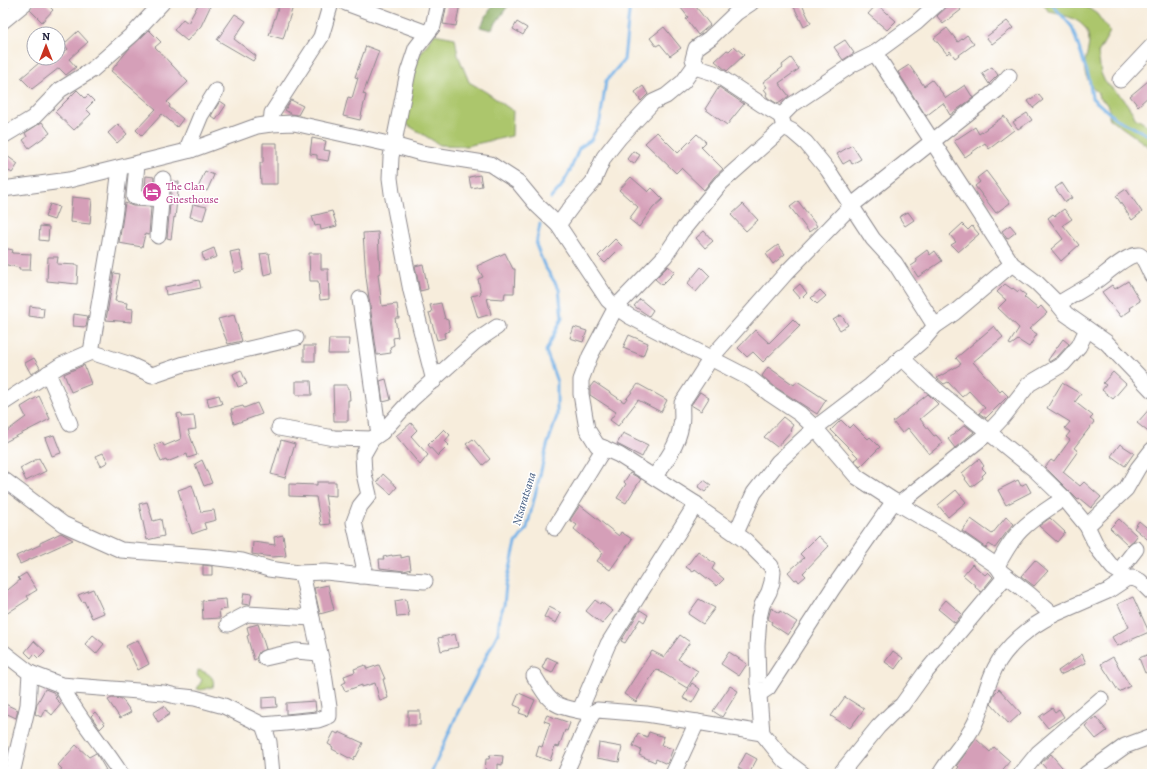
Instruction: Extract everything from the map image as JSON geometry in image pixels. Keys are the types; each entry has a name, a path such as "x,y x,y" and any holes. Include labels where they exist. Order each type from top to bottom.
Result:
{"street":[{"path":"3,21 25,3"},
{"path":"3,136 33,118 60,90 92,70 134,33 162,3"},
{"path":"271,124 272,113 321,37 331,3"},
{"path":"346,3 428,33"},
{"path":"434,380 411,291 390,178 393,145 408,72 416,48 433,26 438,3"},
{"path":"751,3 736,13 710,38 696,48 693,59 698,68 714,73 761,104 783,121 806,143 828,170 873,239 895,263 936,326"},
{"path":"803,774 783,759 762,733 757,668 759,618 762,605 771,588 774,572 772,566 760,553 736,533 703,511 696,504 619,455 597,445 587,429 581,394 581,380 590,356 616,307 665,256 681,232 721,182 783,121 792,105 853,64 874,53 916,23 938,3"},
{"path":"1120,80 1152,46"},
{"path":"874,53 933,141 1012,264 1037,283 1066,314 1106,342 1152,390"},
{"path":"558,225 593,182 604,157 619,138 654,102 666,96 683,82 696,64"},
{"path":"654,477 671,454 682,424 680,412 682,403 711,358 786,274 851,206 997,90 1009,76"},
{"path":"191,150 189,144 201,115 216,91"},
{"path":"3,189 69,180 137,164 191,150 258,126 271,124 294,123 393,145 421,153 490,164 518,182 537,205 558,225 608,300 616,307 649,328 751,379 800,414 815,428 857,476 897,503 950,534 1001,571 1053,615"},
{"path":"137,164 134,197 161,199"},
{"path":"91,352 114,217 120,168"},
{"path":"158,236 163,179"},
{"path":"1058,304 1132,256 1139,255 1142,257 1152,276"},
{"path":"736,533 754,493 778,462 815,428 870,386 936,326 954,313 1012,264"},
{"path":"360,299 378,428 377,436"},
{"path":"361,576 364,566 354,522 360,506 369,496 364,474 363,455 377,436 411,400 475,342 496,327"},
{"path":"759,694 768,688 833,588 897,503 988,433 1003,417 1029,384 1063,364 1079,346 1087,329"},
{"path":"3,403 61,365 91,352 128,364 152,375 184,364 296,338"},
{"path":"902,357 928,383 957,405 988,433 1035,470 1064,498 1087,526 1098,548 1113,568 1123,575 1140,580 1152,593"},
{"path":"48,373 70,424"},
{"path":"279,428 334,438 377,436"},
{"path":"555,528 604,448"},
{"path":"1087,526 1126,489 1138,468 1152,450"},
{"path":"3,479 63,524 121,550 216,557 242,561 269,569 302,574 326,572 425,581"},
{"path":"840,774 878,727 902,704 1001,571 1006,549 1020,530 1064,498"},
{"path":"565,774 608,644 696,504"},
{"path":"940,774 974,724 995,668 1007,651 1020,637 1038,622 1108,590 1123,575 1136,549"},
{"path":"3,652 30,673 61,684 164,693 195,698 224,706 263,725 318,720 329,716 327,692 302,574"},
{"path":"228,624 247,614 312,618"},
{"path":"265,658 296,651 319,653"},
{"path":"12,774 28,705 30,673"},
{"path":"534,676 546,694 555,703 568,708 586,712 597,710 646,714 762,733"},
{"path":"61,684 69,702 86,723 121,774"},
{"path":"1021,774 1038,753 1101,699"},
{"path":"673,774 697,722"},
{"path":"263,725 269,742 272,774"},
{"path":"1086,774 1124,746 1152,736"}],"green space":[{"path":"494,3 510,3 491,30 480,27"},
{"path":"1045,3 1081,3 1097,14 1110,32 1098,53 1101,73 1105,82 1123,98 1135,118 1152,128 1152,149 1109,118 1109,106 1099,97 1097,91 1091,86 1084,69 1089,40 1084,26 1072,18 1049,12 1044,5"},
{"path":"434,34 455,38 458,55 469,82 513,111 512,136 466,146 440,145 406,124 401,116 413,65"},
{"path":"198,670 205,672 212,678 214,683 213,687 201,690 197,689 202,680 197,675"}],"building":[{"path":"34,3 46,3 53,10 42,22 30,10"},
{"path":"199,3 210,7 201,26 187,41 174,30 183,19 188,23"},
{"path":"280,3 294,3 283,39 269,35"},
{"path":"447,3 460,3 456,26 443,24"},
{"path":"677,3 693,3 710,25 698,35 686,19 688,17"},
{"path":"801,3 811,23 804,27 794,7"},
{"path":"951,3 956,3 961,10 943,24 937,16"},
{"path":"877,4 896,21 887,30 868,14"},
{"path":"235,14 246,21 234,39 256,56 253,61 217,40"},
{"path":"1007,21 1013,28 992,44 986,37"},
{"path":"517,22 527,28 523,35 513,29"},
{"path":"664,27 681,48 670,56 660,44 656,46 650,38"},
{"path":"947,28 958,42 967,35 974,44 955,58 950,51 947,54 934,38"},
{"path":"149,30 161,42 155,47 188,82 167,102 170,105 169,107 183,119 177,127 162,114 142,136 136,130 156,109 111,71 128,50"},
{"path":"78,31 88,42 69,59 76,67 66,75 59,68 32,89 21,78 35,66 66,66 66,51 68,49 66,46 66,42"},
{"path":"845,40 854,53 843,60 834,47"},
{"path":"366,46 379,51 363,94 366,95 360,120 343,116 348,97 352,98 358,78 355,77"},
{"path":"734,46 744,55 727,71 715,61"},
{"path":"791,58 799,69 779,83 789,96 778,104 768,98 764,89 767,87 763,82 783,67 782,65"},
{"path":"909,65 924,86 932,80 946,98 965,85 973,98 950,115 943,103 926,116 898,72"},
{"path":"992,67 998,75 989,84 982,73"},
{"path":"1148,81 1152,85 1152,93 1138,106 1130,96"},
{"path":"643,86 648,94 641,101 635,92"},
{"path":"719,87 744,104 727,125 705,109"},
{"path":"77,90 85,98 88,95 94,101 86,109 91,114 74,130 55,112"},
{"path":"1038,94 1043,100 1033,108 1028,101"},
{"path":"291,100 303,106 298,115 291,114 285,110"},
{"path":"220,101 226,105 216,120 211,116"},
{"path":"1027,113 1032,120 1018,129 1013,122"},
{"path":"1004,116 1014,130 989,149 985,143 965,157 954,141 975,127 979,134"},
{"path":"42,122 50,133 29,148 23,140 27,137 25,133"},
{"path":"118,124 127,134 117,143 108,133"},
{"path":"657,132 678,153 697,134 706,142 701,147 723,169 714,177 704,190 681,168 676,173 645,143"},
{"path":"312,138 326,141 324,150 330,151 328,161 317,159 317,155 310,154"},
{"path":"263,143 277,143 277,184 261,184 260,163 263,163"},
{"path":"852,145 861,159 852,164 850,160 843,164 837,154"},
{"path":"633,151 640,155 634,164 627,159"},
{"path":"3,153 18,164 12,173 9,171 3,180"},
{"path":"205,171 214,175 207,191 198,188"},
{"path":"986,171 1010,203 996,213 975,186 980,182 977,178"},
{"path":"480,175 482,186 471,188 469,177"},
{"path":"146,176 154,177 153,188 145,188"},
{"path":"631,177 648,192 652,188 663,199 653,208 639,227 629,219 638,207 619,190"},
{"path":"172,181 179,182 171,239 167,238"},
{"path":"1062,183 1072,198 1065,202 1055,188"},
{"path":"1126,189 1142,212 1132,220 1116,196"},
{"path":"72,197 92,199 90,224 70,222"},
{"path":"798,201 817,226 809,232 790,207"},
{"path":"125,203 133,206 151,207 149,235 145,234 142,247 119,243"},
{"path":"50,204 59,207 54,220 45,217"},
{"path":"193,204 207,207 203,220 190,217"},
{"path":"743,204 758,220 746,231 731,215"},
{"path":"1064,209 1072,219 1063,225 1079,245 1061,261 1051,249 1063,239 1048,218 1053,214 1055,216"},
{"path":"332,211 337,226 321,230 320,225 315,226 312,216"},
{"path":"908,212 914,220 905,226 899,217"},
{"path":"962,224 968,230 972,226 979,234 958,252 951,245 956,242 950,235"},
{"path":"1010,225 1016,232 1007,239 1002,231"},
{"path":"40,226 49,227 48,241 39,240"},
{"path":"704,231 713,241 705,248 696,238"},
{"path":"378,232 380,273 378,274 382,306 397,304 399,318 395,318 398,337 393,338 394,345 390,347 391,353 377,355 366,277 363,233"},
{"path":"615,239 622,246 605,263 598,256"},
{"path":"778,245 785,254 773,264 766,254"},
{"path":"3,248 13,250 12,253 31,254 30,270 19,270 20,268 3,264"},
{"path":"214,248 217,257 204,261 202,253"},
{"path":"239,250 244,270 235,273 230,252"},
{"path":"927,250 930,255 935,251 942,261 918,277 911,266 917,262 915,259"},
{"path":"269,253 272,273 264,275 260,254"},
{"path":"309,253 321,253 321,269 328,269 329,299 320,300 318,281 310,281"},
{"path":"505,253 513,269 515,269 514,293 505,293 504,299 487,298 491,314 478,318 471,296 481,294 478,279 483,277 477,266"},
{"path":"48,257 58,257 57,264 78,265 77,284 47,281"},
{"path":"423,264 428,289 420,291 415,266"},
{"path":"668,266 675,272 662,285 655,279"},
{"path":"701,267 710,276 696,292 687,284"},
{"path":"114,273 120,274 115,301 127,303 126,308 133,309 132,322 106,320"},
{"path":"199,280 201,288 166,295 165,287"},
{"path":"1128,281 1140,301 1129,308 1131,310 1121,317 1102,292 1112,285 1115,289"},
{"path":"800,284 807,293 801,299 793,290"},
{"path":"1005,284 1018,292 1019,290 1026,295 1024,297 1038,309 1041,306 1047,313 1029,329 1037,334 1029,347 1018,340 1011,345 1009,344 1019,328 998,308 1006,300 997,292"},
{"path":"820,290 826,296 817,304 811,298"},
{"path":"640,299 653,310 649,316 634,306"},
{"path":"441,303 445,319 448,320 450,331 444,333 445,338 437,340 429,313 432,312 430,305"},
{"path":"30,306 44,308 43,318 29,316"},
{"path":"74,314 88,316 86,327 73,326"},
{"path":"234,315 242,341 228,344 218,319"},
{"path":"841,315 848,325 840,330 833,320"},
{"path":"793,319 800,326 763,362 753,352 747,357 738,348 755,330 769,343"},
{"path":"994,326 1003,337 973,362 1000,392 1002,390 1008,396 986,418 979,413 985,408 969,391 962,397 948,382 944,384 937,378 961,364 956,358"},
{"path":"574,327 587,331 583,342 570,338"},
{"path":"629,335 648,343 643,356 623,348"},
{"path":"329,339 349,339 348,354 328,354"},
{"path":"1063,339 1069,344 1057,357 1049,362 1048,360"},
{"path":"304,346 315,346 315,361 304,361"},
{"path":"34,358 40,368 31,374 25,363"},
{"path":"84,365 91,384 71,392 64,374"},
{"path":"768,367 794,385 797,381 826,400 817,414 775,387 762,376"},
{"path":"241,370 247,384 238,387 233,374"},
{"path":"1113,372 1126,384 1113,399 1102,390 1106,385 1103,383"},
{"path":"386,379 391,400 383,402 380,381"},
{"path":"296,381 311,381 312,395 296,395"},
{"path":"594,382 624,402 638,384 667,400 661,412 638,400 618,426 610,420 616,412 590,395 590,387"},
{"path":"1062,383 1081,394 1075,402 1093,416 1090,419 1094,422 1074,448 1078,451 1063,472 1080,486 1084,482 1101,497 1091,508 1079,498 1078,500 1045,467 1051,460 1054,462 1070,440 1066,437 1070,432 1065,428 1070,422 1047,408"},
{"path":"333,385 347,385 347,388 349,388 350,400 348,400 348,421 334,421"},
{"path":"700,392 709,398 701,411 691,405"},
{"path":"928,394 938,404 920,419 934,436 936,435 943,443 929,454 908,428 902,433 893,422"},
{"path":"219,395 222,404 209,407 207,398"},
{"path":"39,396 50,419 3,443 3,434 26,417 21,407"},
{"path":"257,403 262,414 234,424 231,409 243,406 244,408"},
{"path":"1152,406 1152,435 1137,423"},
{"path":"181,413 183,417 194,416 196,429 188,430 197,455 188,458 187,454 167,462 166,460 161,462 154,445 162,442 164,446 181,439 177,414"},
{"path":"783,417 793,425 790,430 791,431 777,447 764,437"},
{"path":"841,420 849,428 853,424 868,439 870,437 880,447 860,467 854,460 858,457 831,430"},
{"path":"411,423 417,430 411,436 428,455 420,465 396,436"},
{"path":"965,425 974,432 955,448 948,439"},
{"path":"444,429 450,435 445,441 449,445 438,456 428,445"},
{"path":"623,433 648,445 642,457 617,444"},
{"path":"54,435 61,453 52,456 45,438"},
{"path":"473,439 490,459 483,465 466,444"},
{"path":"281,440 295,444 285,478 271,474"},
{"path":"1120,444 1134,453 1125,466 1111,456"},
{"path":"103,453 108,462 101,466 96,456"},
{"path":"39,458 46,471 26,481 20,468"},
{"path":"979,459 984,466 982,468 986,472 982,476 983,478 971,487 962,473"},
{"path":"202,460 212,483 204,486 195,464"},
{"path":"630,473 641,479 626,503 617,498 626,484 624,482"},
{"path":"383,474 397,487 391,494 377,482"},
{"path":"704,480 711,485 705,492 698,487"},
{"path":"1018,480 1021,486 1026,483 1031,492 1006,505 998,490"},
{"path":"317,482 336,482 336,496 325,495 330,524 321,525 316,497 289,496 289,484 317,485"},
{"path":"192,485 201,512 214,510 216,520 204,523 206,529 192,534 178,490"},
{"path":"956,490 966,502 948,517 938,505"},
{"path":"147,502 153,521 161,519 164,536 147,540 139,504"},
{"path":"580,505 619,536 621,532 632,539 610,570 597,561 603,553 574,529 577,525 570,520"},
{"path":"1006,517 1014,524 995,548 989,544 986,548 962,531 971,519 992,534"},
{"path":"1050,518 1065,532 1057,542 1039,526"},
{"path":"1119,519 1137,536 1128,545 1110,528"},
{"path":"1139,521 1152,532 1152,543 1134,528"},
{"path":"61,533 73,540 20,564 16,556"},
{"path":"283,535 286,556 272,557 252,554 253,542 275,545 274,537"},
{"path":"818,536 829,546 803,573 806,576 799,582 797,579 795,580 788,572 804,558 800,554"},
{"path":"698,551 715,564 712,569 724,579 717,586 695,569 693,572 686,567"},
{"path":"401,555 401,558 409,556 411,569 404,571 380,568 379,559 384,559 383,557"},
{"path":"1035,560 1048,571 1034,586 1021,576"},
{"path":"972,564 985,575 988,572 993,577 981,592 963,575"},
{"path":"203,565 212,566 212,575 203,575"},
{"path":"26,573 37,590 27,596 29,599 3,616 3,594 20,580 18,578"},
{"path":"328,585 334,610 320,614 314,588"},
{"path":"93,589 104,613 92,618 84,601 82,602 78,595"},
{"path":"244,593 252,594 250,605 242,604"},
{"path":"1133,597 1149,632 1117,646 1112,637 1129,627 1118,604"},
{"path":"226,599 227,609 219,610 220,618 203,619 202,601"},
{"path":"406,599 409,616 397,617 395,601"},
{"path":"699,599 715,608 703,624 688,614"},
{"path":"595,600 600,604 601,602 613,611 602,624 586,611"},
{"path":"946,600 962,614 955,623 938,609"},
{"path":"549,607 561,613 556,623 544,617"},
{"path":"771,608 779,613 780,611 797,622 788,635 771,624 772,622 768,619"},
{"path":"640,610 648,615 644,622 640,619 625,643 621,641"},
{"path":"258,624 266,649 259,652 254,660 247,636 249,635 247,627"},
{"path":"455,634 458,647 441,651 438,638"},
{"path":"93,635 104,644 96,654 85,644"},
{"path":"680,635 690,642 678,659 698,671 687,688 656,669 636,702 624,694 652,651 664,657"},
{"path":"138,640 149,664 138,670 126,646"},
{"path":"34,641 45,651 38,658 34,654 31,658 25,652"},
{"path":"893,651 903,658 895,669 885,662"},
{"path":"729,652 747,664 739,676 721,664"},
{"path":"1152,653 1152,670 1145,673 1139,658"},
{"path":"1082,654 1086,663 1060,675 1058,671"},
{"path":"547,657 558,662 552,673 542,668"},
{"path":"1113,657 1130,686 1119,692 1101,664"},
{"path":"365,665 367,669 379,665 385,679 383,679 388,698 380,701 375,683 362,687 362,685 345,691 342,684 346,682 344,676 355,672 354,669"},
{"path":"692,683 700,689 692,703 683,698"},
{"path":"730,686 738,691 722,717 713,711"},
{"path":"45,689 53,692 57,697 55,698 61,704 52,715 45,709 41,717 35,714 37,704"},
{"path":"999,689 1021,713 1009,724 991,704 995,693"},
{"path":"519,693 535,700 528,716 519,713 521,708 514,705"},
{"path":"276,697 277,707 262,708 262,698"},
{"path":"845,697 864,709 850,728 831,716"},
{"path":"112,698 122,699 131,712 120,718 108,700"},
{"path":"315,701 316,711 286,714 286,703"},
{"path":"3,703 18,710 16,718 3,712"},
{"path":"164,706 170,714 158,722 153,713"},
{"path":"1052,708 1055,712 1059,709 1064,717 1048,728 1039,717"},
{"path":"408,711 420,711 420,725 408,725"},
{"path":"95,712 105,724 100,729 91,716"},
{"path":"547,715 570,723 567,731 565,730 559,747 555,746 550,761 536,756 539,746 542,747 550,723 544,721"},
{"path":"1096,717 1107,731 1096,739 1085,726"},
{"path":"334,732 338,734 339,732 363,743 353,760 332,749 333,747 328,744"},
{"path":"649,732 664,737 661,745 673,749 667,764 656,759 655,762 639,755 641,750 633,746 638,733 647,737"},
{"path":"976,739 990,752 994,747 1010,761 999,774 953,774 959,767 957,765"},
{"path":"599,743 622,747 619,762 597,758"},
{"path":"76,745 89,757 96,753 106,770 98,774 55,774 62,769 58,765"},
{"path":"746,753 757,759 749,774 738,768"},
{"path":"1051,754 1068,774 1051,774 1041,763"},
{"path":"490,755 503,756 502,765 498,764 498,772 485,771 486,759 489,759"}],"waterway":[{"name":"Ntsaratsana","path":"551,198 561,187 570,171 579,148 591,140 600,121 606,81 624,60 630,3"},
{"path":"1051,3 1072,27 1089,78 1092,98 1115,118 1152,137"},
{"name":"Ntsaratsana","path":"431,774 458,712 498,633 500,615 504,605 506,585 516,543 527,528 547,446 557,416 557,382 546,351 562,318 559,289 544,265 536,245 540,224"}],"place":[{"name":"The Clan Guesthouse","path":"152,192"}]}
